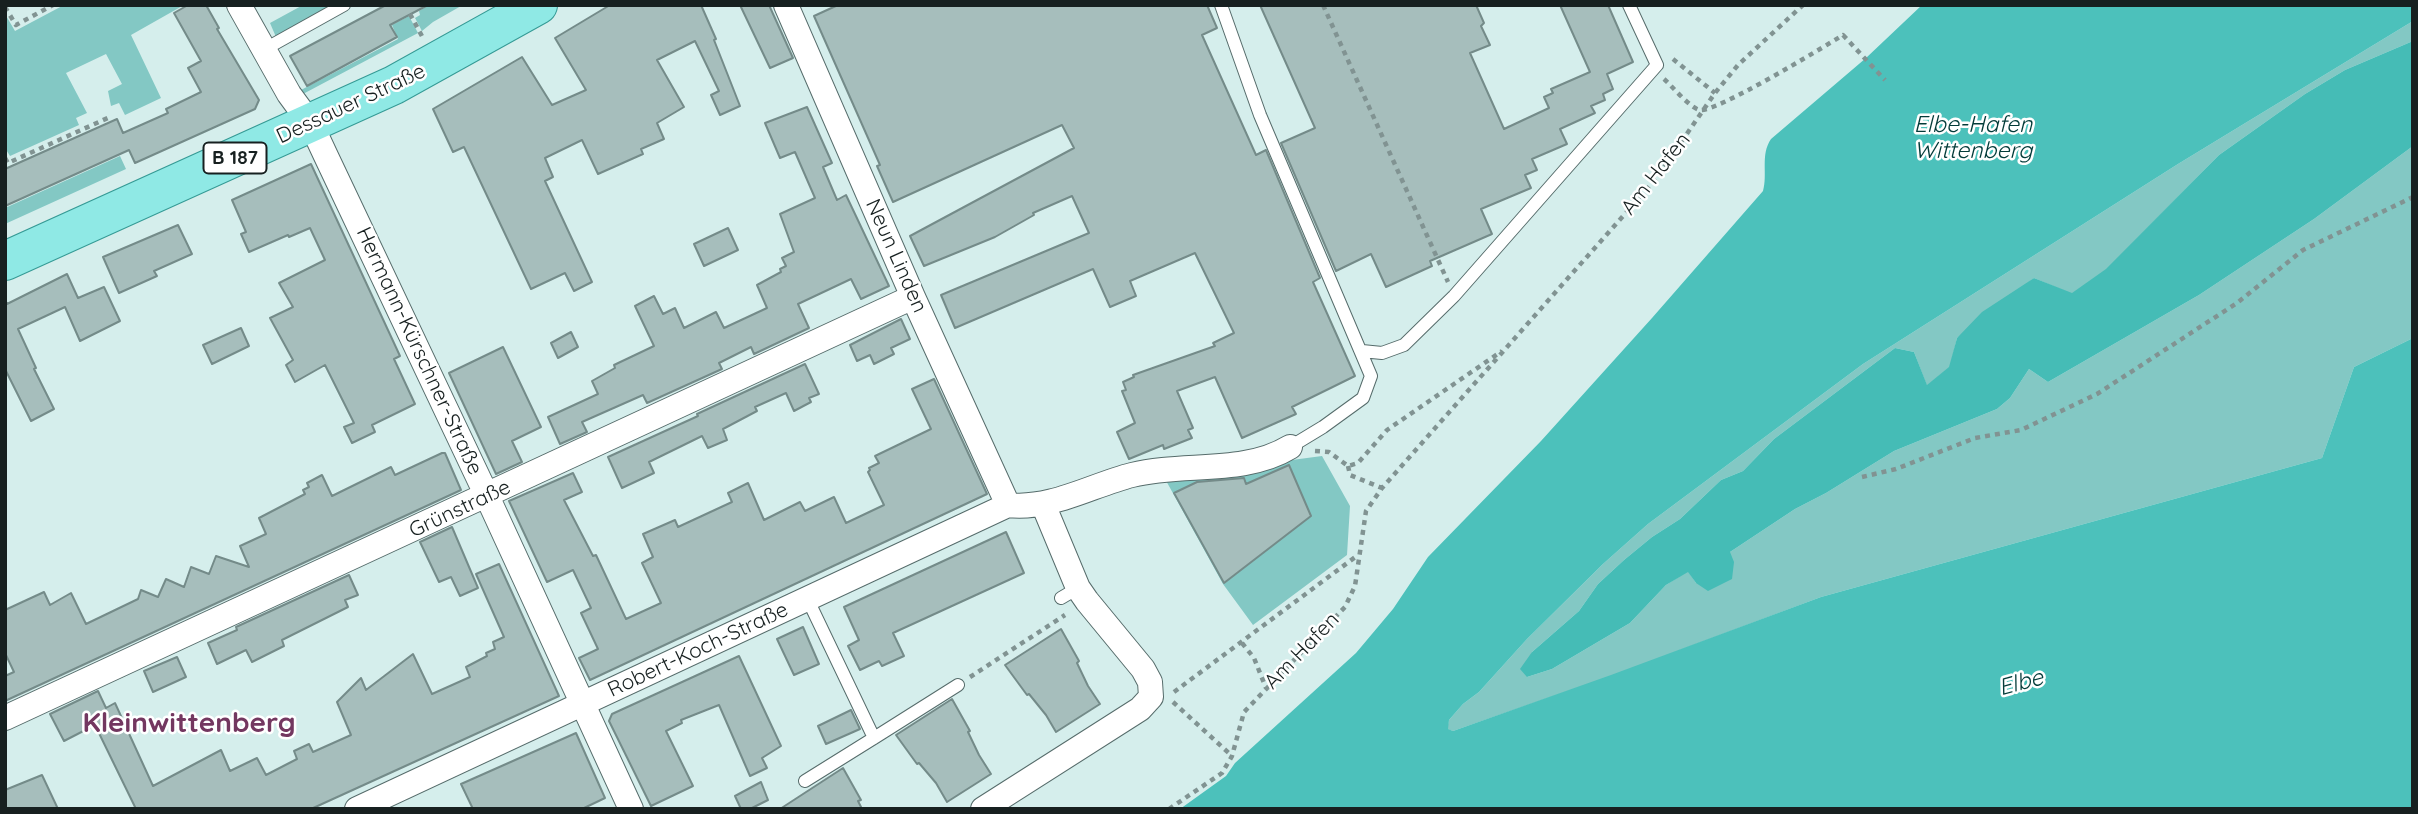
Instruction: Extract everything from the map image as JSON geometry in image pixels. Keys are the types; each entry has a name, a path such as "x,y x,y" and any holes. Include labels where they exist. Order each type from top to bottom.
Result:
{"main road":[{"name":"Dessauer Straße","path":"5,261 394,85 538,5"}],"street":[{"name":"Hermann-Kürschner-Straße","path":"239,5 289,94 310,124 487,496 631,809"},
{"name":"Neun Linden","path":"792,7 913,298 1008,505"},
{"name":"Grünstraße","path":"5,718 913,298"},
{"path":"984,809 1140,709 1151,697 1150,682 1143,669 1075,596 1043,504 1135,474 1248,461 1268,457 1286,449"},
{"name":"Robert-Koch-Straße","path":"357,809 1008,505 1025,507 1043,504"}],"lane":[{"path":"265,49 344,5"},
{"path":"1221,5 1260,115 1371,376 1363,398 1286,449"},
{"path":"1362,351 1382,353 1404,345 1454,296 1657,65 1629,5"},
{"path":"808,600 874,738"},
{"path":"805,781 958,685"}],"path":[{"path":"5,6 16,25 53,5"},
{"path":"1323,5 1454,296"},
{"name":"Am Hafen","path":"1170,809 1222,773 1232,756 1244,712 1345,607 1355,586 1366,511 1382,488 1655,180 1715,93 1738,65 1803,5"},
{"path":"1664,79 1695,109 1703,111 1743,93 1843,35 1885,80"},
{"path":"1657,65 1671,58 1715,93"},
{"path":"5,158 8,163 110,117"},
{"path":"1862,477 1896,469 1975,438 2021,430 2097,394 2237,303 2303,250 2413,197"},
{"name":"Am Hafen","path":"1349,466 1358,464 1387,430 1511,345"},
{"path":"1286,449 1299,453 1329,452 1349,466 1350,475 1382,488"},
{"path":"1232,756 1168,696 1358,555"},
{"path":"958,685 1075,596"},
{"path":"1242,643 1254,658 1266,688"}],"shaded area":[{"path":"64,5 184,5 131,35 161,98 125,115 119,103 111,106 108,91 122,84 106,54 66,73 87,113 76,118 79,125 10,156 5,148 5,14 15,31"},
{"path":"303,5 332,5 276,37 270,23"},
{"path":"429,5 461,6 422,31 415,18 420,15 419,11"},
{"path":"409,16 418,33 303,94 301,90 398,39 392,25"},
{"path":"2413,21 2413,41 2345,70 2305,94 2219,155 2106,270 2072,294 2034,278 1957,338 1950,367 1927,386 1914,352 1895,348 1774,439 1743,471 1721,480 1680,519 1624,560 1598,584 1579,611 1532,652 1527,677 1552,669 1630,623 1666,585 1688,571 1696,583 1730,552 1795,509 1894,451 1997,409 2010,398 2029,369 2048,382 2199,295 2314,219 2413,146 2413,338 2354,367 2322,458 1821,597 1611,676 1453,731 1447,729 1449,720 1463,704 1479,692 1527,639 1603,564 1648,524 1863,364 2178,164"},
{"path":"2413,41 2413,146 2314,219 2199,295 2048,382 2029,369 2010,398 1997,409 1894,451 1795,509 1730,552 1734,562 1732,579 1708,591 1696,583 1688,572 1666,585 1630,623 1552,669 1527,677 1520,669 1532,652 1579,611 1598,584 1624,560 1680,519 1721,480 1743,471 1774,439 1895,348 1914,352 1927,385 1949,367 1957,338 1982,312 2034,278 2072,293 2106,269 2219,155 2305,94 2345,70"},
{"path":"120,156 126,169 5,224 5,208"},
{"path":"1322,456 1350,506 1347,555 1253,625 1223,584 1164,477"}],"water":[{"path":"1922,5 2413,5 2413,21 2178,164 1863,364 1648,524 1603,564 1527,639 1479,692 1463,704 1449,720 1448,729 1453,731 1821,597 2322,458 2354,367 2413,338 2413,809 1180,809 1226,776 1235,763 1356,653 1393,609 1428,557 1541,441 1763,191 1766,151 1771,139 1866,58"}],"building":[{"path":"188,5 206,5 259,100 255,109 135,163 129,150 5,206 5,169 117,119 123,133 168,113 166,109 201,92 188,68 201,61 174,13"},
{"path":"386,5 428,5 390,25 397,37 307,86 290,56"},
{"path":"610,5 701,5 740,106 720,115 711,95 719,91 695,41 657,60 684,107 657,123 664,139 641,149 643,154 598,174 582,140 545,158 553,177 545,181 592,282 574,291 565,273 531,289 464,147 453,152 433,109 522,57 552,105 586,90 555,38"},
{"path":"740,5 769,5 793,58 770,68"},
{"path":"838,5 1207,5 1217,28 1202,35 1256,155 1266,150 1320,278 1313,282 1355,376 1292,407 1296,414 1242,438 1215,377 1177,391 1193,428 1188,430 1192,438 1164,449 1163,445 1129,459 1117,432 1135,423 1122,391 1126,390 1123,382 1134,377 1133,375 1215,346 1213,343 1234,333 1195,253 1130,281 1136,296 1110,307 1093,269 955,328 941,295 1089,233 1072,196 1033,213 1034,215 995,237 924,266 910,236 1074,148 1062,125 893,202 877,166 880,165 814,16"},
{"path":"1260,5 1476,5 1484,23 1481,26 1490,45 1470,53 1504,129 1549,108 1544,97 1553,93 1551,89 1590,72 1560,5 1608,5 1633,62 1607,74 1613,89 1603,94 1605,100 1591,106 1595,113 1560,129 1567,144 1532,159 1537,170 1525,175 1531,188 1481,209 1492,234 1430,261 1432,266 1386,287 1371,254 1336,271 1281,143 1315,128"},
{"path":"807,107 832,163 823,167 837,200 846,195 889,286 861,299 851,279 798,304 809,328 754,354 751,347 719,363 722,369 647,403 643,395 582,422 587,432 560,444 548,417 598,394 592,381 615,368 614,365 654,346 635,306 654,296 663,314 675,308 684,328 716,312 724,328 767,308 757,285 781,272 780,269 786,266 782,258 794,252 780,214 815,198 795,152 780,158 765,123"},
{"path":"311,164 400,356 394,359 415,404 372,425 375,432 352,443 344,427 354,423 325,365 295,382 286,365 293,360 270,318 293,307 279,283 325,260 310,228 249,252 241,234 246,232 232,200"},
{"path":"178,225 192,254 154,271 157,276 119,293 103,257"},
{"path":"728,228 738,250 704,266 694,244"},
{"path":"67,274 78,298 104,287 120,321 80,341 65,307 18,329 54,409 31,421 5,369 5,299 7,304"},
{"path":"901,319 910,339 891,348 894,354 874,364 870,355 857,361 850,345"},
{"path":"241,328 249,346 212,364 203,345"},
{"path":"571,332 578,347 558,358 551,343"},
{"path":"503,347 541,427 512,441 522,462 496,474 449,373"},
{"path":"805,364 819,394 809,398 811,402 794,411 786,393 755,407 757,411 723,429 727,440 708,448 702,436 649,462 654,473 622,488 608,457"},
{"path":"934,379 987,494 590,680 579,658 598,649 581,613 591,608 573,570 547,582 509,501 573,473 582,492 564,500 593,556 596,555 626,619 661,603 642,563 653,557 643,534 675,520 678,527 732,502 728,493 748,483 764,520 800,502 805,511 834,497 846,523 884,505 868,472 869,468 879,463 875,456 931,429 912,389"},
{"path":"445,453 461,490 5,701 5,676 14,672 5,653 5,610 44,592 50,605 71,593 86,624 138,599 141,590 158,597 166,579 184,587 191,567 209,574 216,556 249,567 240,546 266,534 259,518 305,494 303,490 309,487 307,483 322,475 332,496 391,467 395,475"},
{"path":"1289,465 1311,516 1224,583 1174,493 1197,482 1244,478 1246,484"},
{"path":"452,527 478,588 460,596 451,577 439,582 420,542"},
{"path":"1006,532 1024,573 893,633 904,656 882,666 879,661 860,670 848,646 859,640 844,607"},
{"path":"499,564 559,696 311,809 136,809 95,725 64,741 50,714 98,691 106,708 115,703 153,786 221,750 230,771 257,758 266,775 297,759 294,751 309,744 313,752 351,735 337,702 361,678 366,690 413,654 432,694 470,677 466,667 487,656 486,653 495,649 493,642 504,637 476,574"},
{"path":"349,575 358,595 345,600 348,607 282,640 284,646 252,662 246,650 217,664 208,643 237,630 236,627"},
{"path":"803,627 819,664 794,675 777,639"},
{"path":"1061,629 1079,661 1077,663 1088,686 1100,704 1056,732 1046,715 1005,665"},
{"path":"739,656 781,746 762,758 767,768 750,776 719,705 681,720 682,723 666,731 693,786 651,806 609,721 612,714"},
{"path":"177,657 186,677 153,692 144,671"},
{"path":"952,699 991,774 947,802 936,783 919,763 917,764 896,735"},
{"path":"851,710 860,729 826,744 818,726"},
{"path":"576,733 605,798 582,809 473,809 461,784"},
{"path":"843,768 861,800 858,801 862,809 780,809"},
{"path":"42,775 58,809 5,809 5,790"},
{"path":"761,782 768,800 750,809 741,809 735,796"}],"district":[{"name":"Kleinwittenberg","path":"189,724"}],"water label":[{"name":"Elbe-Hafen Wittenberg","path":"1973,138"},
{"name":"Elbe","path":"2021,683"}]}
